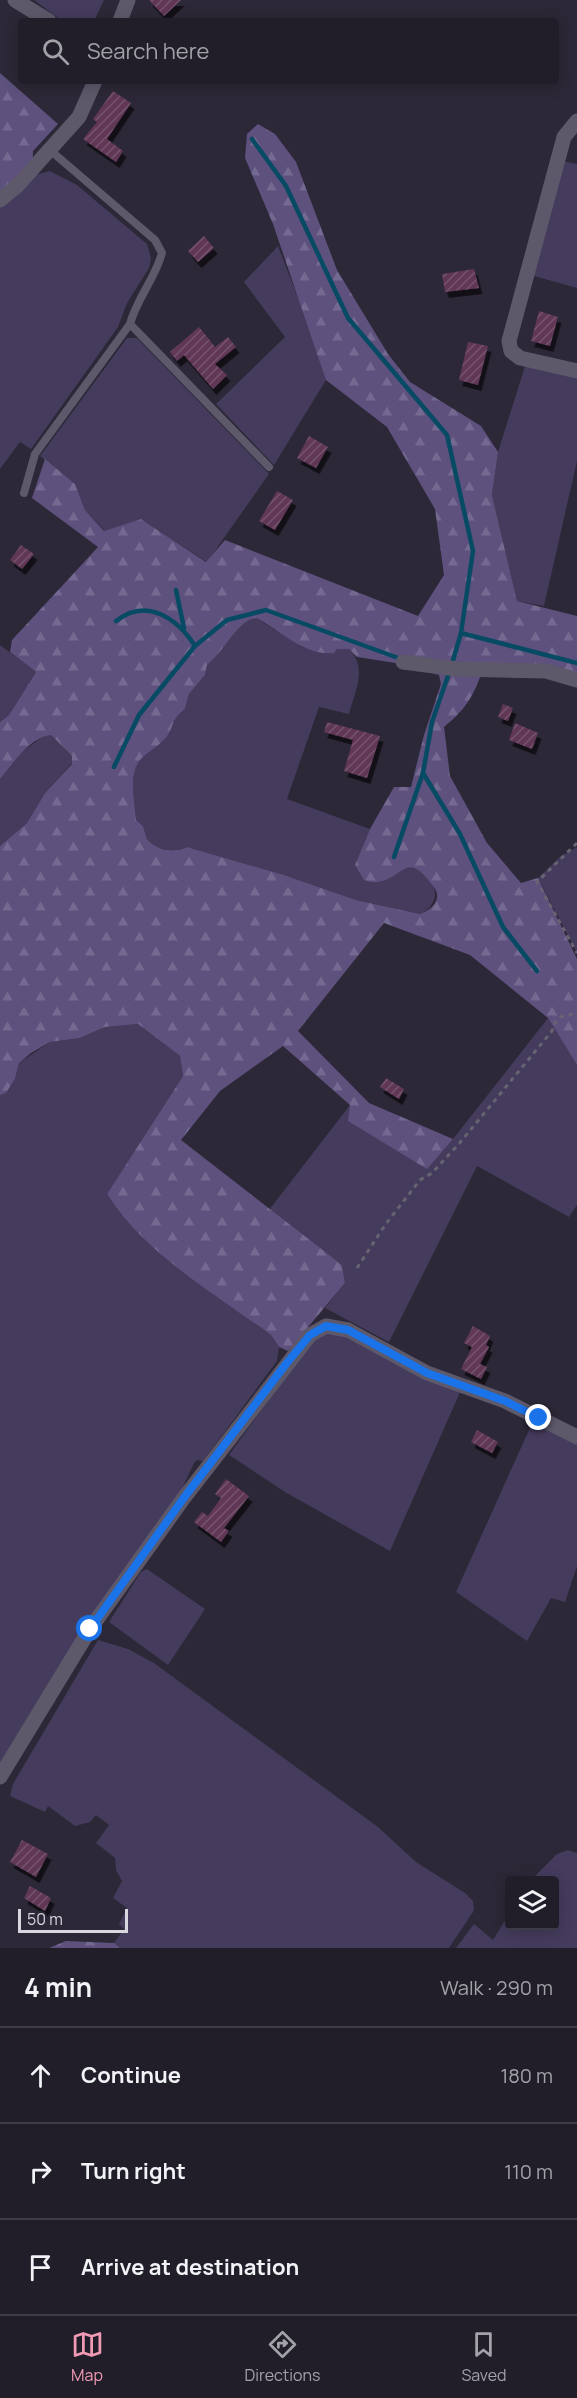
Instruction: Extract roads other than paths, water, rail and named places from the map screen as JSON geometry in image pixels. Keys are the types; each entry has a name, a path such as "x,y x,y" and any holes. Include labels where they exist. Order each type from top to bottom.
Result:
{"street":[{"path":"15,0 44,18"},
{"path":"121,18 128,0"},
{"path":"0,200 51,151 79,117 95,84"},
{"path":"577,121 564,136 509,341 511,351 520,358 577,371"},
{"path":"403,662 450,668 546,671 577,680"},
{"path":"0,1777 90,1629 183,1499 310,1335 326,1326 348,1330 427,1373 505,1401 577,1437"}],"lane":[{"path":"24,493 35,454 130,324 135,304 159,266 162,253 155,240 51,151"},
{"path":"130,324 269,467"}],"waterway":[{"path":"252,139 286,186 348,318 447,435 473,551 461,633"},
{"path":"176,590 184,628"},
{"path":"114,767 139,715 195,646 227,620 266,610 401,659"},
{"path":"116,621 127,614 138,611 160,614 179,627 195,646"},
{"path":"452,664 461,633 577,663"},
{"path":"450,670 432,722 423,773 460,834 503,927 537,971"},
{"path":"394,857 423,773"}]}
